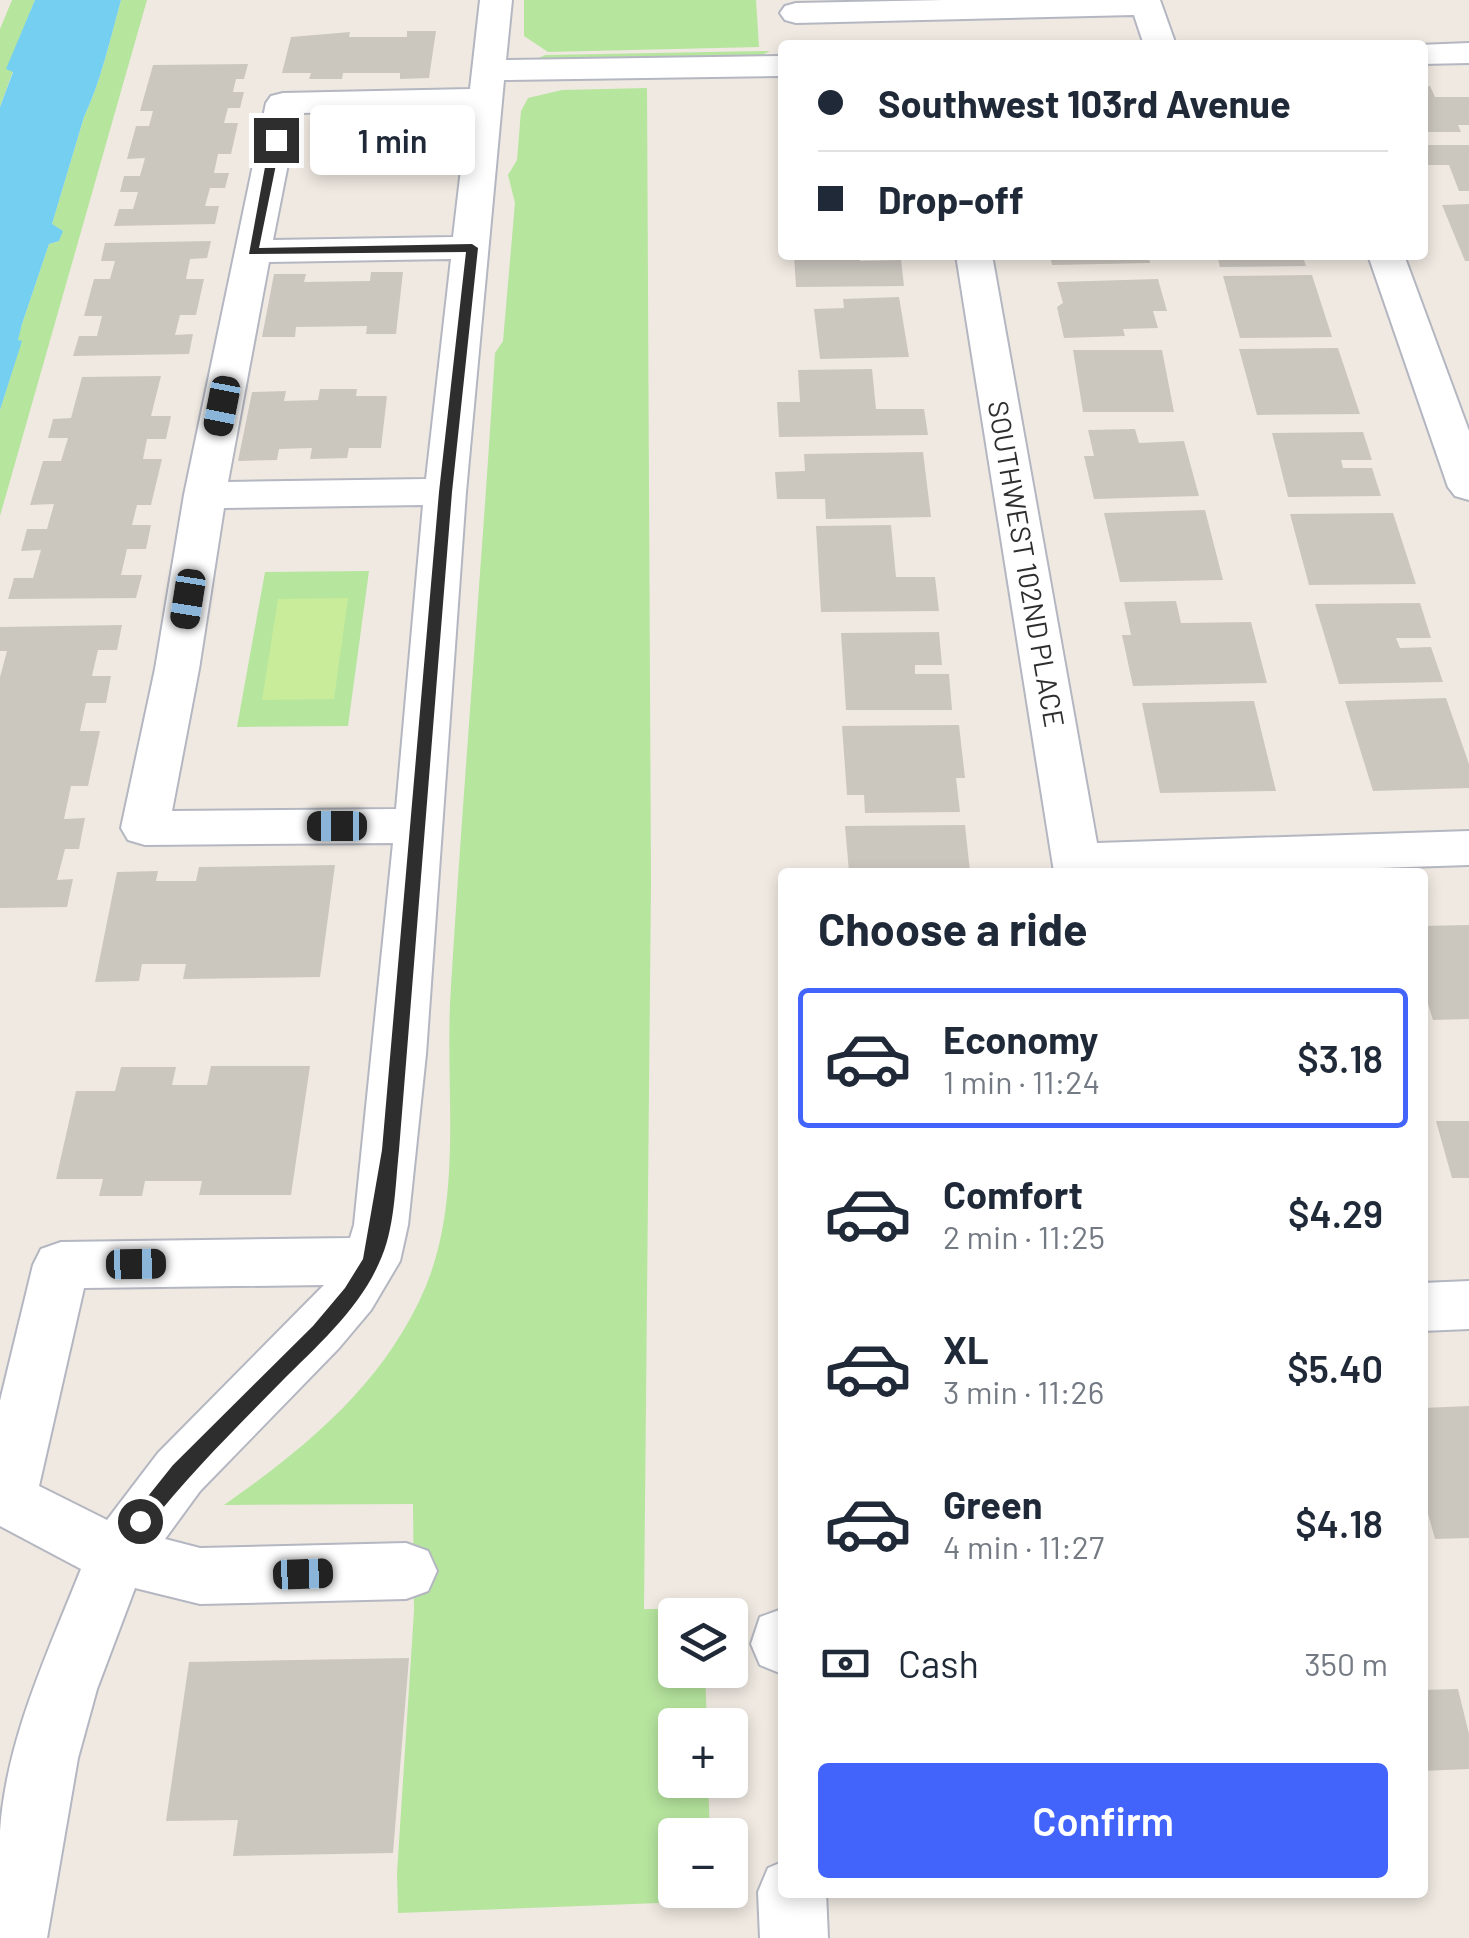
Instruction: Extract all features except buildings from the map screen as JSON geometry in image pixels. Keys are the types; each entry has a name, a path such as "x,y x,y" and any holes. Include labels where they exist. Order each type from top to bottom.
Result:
{"street":[{"path":"13,1938 46,1758 64,1689 116,1556 180,1472 319,1331 352,1293 372,1261 390,1164 445,492 496,0"},
{"path":"796,19 1146,5 1158,40"},
{"path":"1428,54 1469,53"},
{"path":"417,826 145,828 177,669 205,495 283,102 778,66"},
{"path":"253,251 472,248"},
{"name":"SOUTHWEST 102ND PLACE","path":"975,260 1077,867"},
{"path":"1388,260 1469,487"},
{"path":"205,495 445,492"},
{"path":"1077,867 1469,848"},
{"path":"372,1261 61,1265 6,1499 116,1556 200,1576 406,1571"},
{"path":"1428,1307 1469,1306"},
{"path":"792,1898 794,1938"}],"green space":[{"path":"12,0 35,0 7,69 13,71 0,107 0,29"},
{"path":"121,0 147,0 0,516 0,410 21,342 17,340 49,244 59,241 62,232 52,224"},
{"path":"524,0 756,0 759,47 548,52 524,36"},
{"path":"770,51 757,58 537,59 545,55"},
{"path":"647,88 651,883 644,1609 658,1609 658,1688 706,1688 706,1708 658,1708 658,1798 709,1798 709,1818 658,1818 658,1903 398,1913 397,1873 414,1611 413,1504 224,1505 314,1435 366,1382 409,1321 438,1250 449,1176 451,986 495,353 503,341 515,203 508,175 517,160 521,111 528,98 562,90"},
{"path":"369,571 348,726 237,727 265,572"},
{"path":"348,598 334,699 262,700 278,599"}],"water":[{"path":"35,0 121,0 52,224 63,231 59,241 49,244 22,324 18,340 22,341 0,410 0,107 13,72 6,69"}],"route":[{"path":"140,1521 180,1472 352,1293 372,1261 388,1183 445,492 472,248 253,251 276,140"}]}
